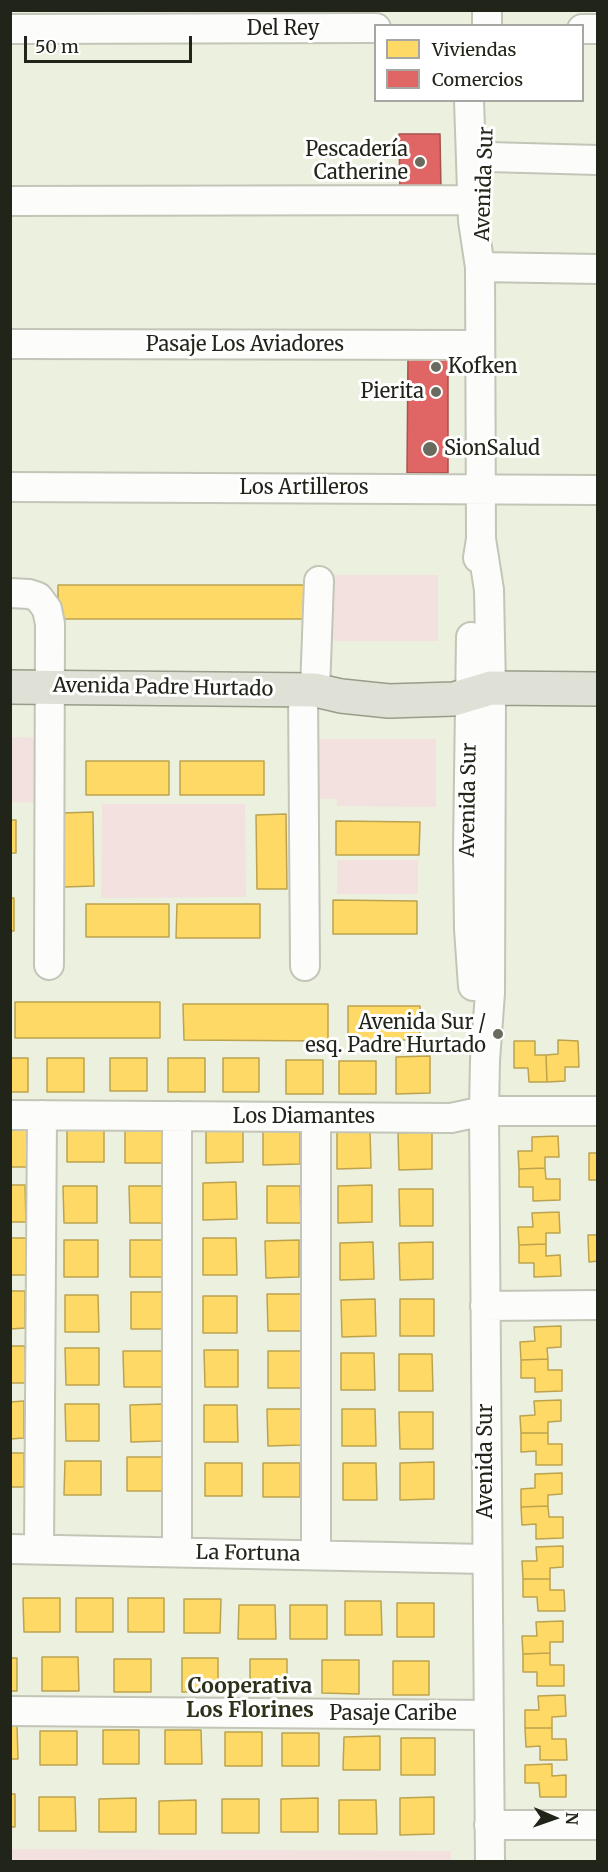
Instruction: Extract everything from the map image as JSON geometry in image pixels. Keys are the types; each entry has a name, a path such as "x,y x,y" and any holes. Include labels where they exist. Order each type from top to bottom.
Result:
{"main road":[{"name":"Avenida Padre Hurtado","path":"10,687 309,690 345,682 374,679 441,678 478,688 597,688"}],"street":[{"name":"Del Rey","path":"10,29 133,20 269,20 374,28"},
{"name":"Avenida Sur","path":"469,102 472,200 480,267"},
{"name":"Avenida Sur","path":"488,102 487,225 480,267 480,489 481,539 489,590 478,688 490,993 484,1060 490,1862"},
{"path":"488,158 597,160"},
{"path":"10,201 472,200"},
{"path":"480,267 597,269"},
{"name":"Pasaje Los Aviadores","path":"10,344 480,345"},
{"name":"Los Artilleros","path":"10,487 597,490"},
{"path":"305,966 309,690 319,581"},
{"path":"10,593 38,597 47,609 50,624 49,964"},
{"name":"Los Diamantes","path":"10,1115 451,1118 484,1111 597,1111"},
{"path":"39,1550 42,1115"},
{"path":"177,1116 177,1552"},
{"path":"316,1117 316,1555"},
{"path":"485,1306 597,1305"},
{"name":"La Fortuna","path":"10,1549 486,1558"},
{"name":"Pasaje Caribe","path":"10,1711 488,1715"},
{"path":"489,1825 597,1825"}],"shaded area":[{"path":"256,10 256,13 141,12"},
{"path":"330,575 438,575 438,641 330,641"},
{"path":"11,737 43,738 42,803 11,802"},
{"path":"315,739 436,739 436,807 337,806 337,799 315,799"},
{"path":"102,804 245,804 246,897 101,898"},
{"path":"337,860 418,860 418,894 337,894"},
{"path":"11,1849 451,1851 451,1861 11,1862"}],"building: Viviendas":[{"path":"58,585 306,585 307,619 58,619"},
{"path":"86,761 169,761 169,795 86,795"},
{"path":"180,761 264,761 264,795 180,795"},
{"path":"93,812 94,886 64,887 63,813"},
{"path":"286,814 287,889 257,889 256,815"},
{"path":"10,820 16,820 16,853 10,853"},
{"path":"336,821 420,822 419,855 336,855"},
{"path":"10,898 14,898 14,931 10,931"},
{"path":"333,900 417,901 417,934 333,934"},
{"path":"86,904 169,904 169,937 86,937"},
{"path":"177,904 260,904 260,938 176,938"},
{"path":"15,1002 160,1002 160,1038 15,1038"},
{"path":"183,1004 328,1004 328,1041 184,1040"},
{"path":"348,1006 420,1006 420,1040 348,1040"},
{"path":"558,1040 578,1041 579,1067 565,1067 565,1081 547,1082 546,1055 558,1054"},
{"path":"514,1041 535,1041 535,1055 546,1055 547,1082 529,1082 528,1068 514,1068"},
{"path":"430,1056 430,1093 396,1094 396,1057"},
{"path":"10,1058 28,1058 28,1092 10,1092"},
{"path":"47,1058 84,1058 84,1092 47,1092"},
{"path":"110,1058 147,1058 147,1091 110,1091"},
{"path":"168,1058 205,1058 205,1092 168,1092"},
{"path":"223,1058 259,1058 259,1092 223,1092"},
{"path":"286,1060 323,1060 323,1094 286,1094"},
{"path":"339,1061 376,1061 376,1094 339,1094"},
{"path":"67,1128 104,1128 104,1162 67,1162"},
{"path":"243,1128 243,1162 206,1163 206,1129"},
{"path":"125,1129 162,1129 162,1163 125,1163"},
{"path":"10,1130 27,1130 27,1167 10,1167"},
{"path":"300,1130 300,1164 263,1165 263,1131"},
{"path":"370,1131 371,1168 337,1169 337,1132"},
{"path":"432,1132 432,1169 399,1170 398,1133"},
{"path":"558,1136 559,1157 545,1157 545,1168 519,1169 518,1151 532,1151 532,1137"},
{"path":"589,1153 598,1153 598,1180 589,1180"},
{"path":"545,1168 546,1179 560,1179 560,1200 533,1201 533,1187 519,1187 519,1169"},
{"path":"236,1182 237,1219 203,1220 203,1183"},
{"path":"10,1185 25,1185 26,1222 10,1222"},
{"path":"372,1185 372,1222 338,1223 338,1186"},
{"path":"63,1186 97,1186 97,1223 64,1223"},
{"path":"129,1186 163,1186 163,1223 130,1223"},
{"path":"267,1186 300,1186 301,1223 267,1223"},
{"path":"399,1189 433,1189 433,1226 400,1226"},
{"path":"559,1212 560,1233 546,1233 546,1244 519,1245 518,1227 533,1227 532,1213"},
{"path":"588,1235 598,1235 598,1261 589,1262"},
{"path":"10,1238 26,1238 26,1275 10,1275"},
{"path":"203,1238 236,1238 237,1275 203,1275"},
{"path":"64,1240 98,1240 98,1277 64,1277"},
{"path":"130,1240 164,1240 164,1277 130,1277"},
{"path":"299,1240 299,1277 266,1278 265,1241"},
{"path":"373,1242 374,1279 340,1280 340,1243"},
{"path":"433,1242 433,1279 400,1280 399,1243"},
{"path":"546,1244 546,1256 560,1255 561,1276 534,1277 534,1263 519,1263 519,1245"},
{"path":"10,1291 25,1291 25,1328 10,1329"},
{"path":"131,1292 164,1292 165,1329 131,1329"},
{"path":"267,1294 301,1294 302,1331 268,1331"},
{"path":"65,1295 98,1295 99,1332 65,1332"},
{"path":"203,1296 237,1296 237,1333 203,1333"},
{"path":"375,1299 376,1336 342,1337 341,1300"},
{"path":"400,1299 434,1299 434,1336 400,1336"},
{"path":"561,1326 561,1347 547,1348 548,1359 521,1360 520,1342 535,1341 534,1327"},
{"path":"10,1346 25,1346 26,1383 10,1383"},
{"path":"65,1348 99,1348 99,1385 66,1385"},
{"path":"204,1350 238,1350 238,1387 205,1387"},
{"path":"123,1351 163,1351 164,1387 124,1387"},
{"path":"268,1351 302,1351 302,1388 268,1388"},
{"path":"341,1353 374,1353 375,1390 341,1390"},
{"path":"399,1354 432,1354 433,1391 399,1391"},
{"path":"548,1359 548,1370 562,1370 562,1391 535,1392 535,1378 521,1378 521,1360"},
{"path":"561,1400 561,1421 548,1422 548,1433 521,1433 520,1416 535,1415 534,1401"},
{"path":"24,1401 24,1438 10,1439 10,1402"},
{"path":"65,1404 99,1404 99,1441 66,1441"},
{"path":"164,1404 164,1441 131,1442 130,1405"},
{"path":"204,1405 237,1405 238,1442 204,1442"},
{"path":"267,1409 301,1409 301,1445 268,1446"},
{"path":"342,1409 375,1409 376,1446 342,1446"},
{"path":"399,1412 433,1412 433,1449 400,1449"},
{"path":"521,1433 548,1433 548,1444 562,1444 562,1465 536,1465 536,1451 521,1452"},
{"path":"10,1453 24,1453 24,1487 10,1487"},
{"path":"127,1457 164,1457 164,1491 127,1491"},
{"path":"65,1461 101,1461 101,1495 64,1495"},
{"path":"434,1462 434,1499 400,1500 400,1463"},
{"path":"205,1463 242,1463 242,1496 205,1496"},
{"path":"263,1463 300,1463 300,1497 263,1497"},
{"path":"343,1463 376,1463 377,1500 343,1500"},
{"path":"562,1473 562,1494 548,1495 548,1506 521,1507 521,1489 535,1488 535,1474"},
{"path":"548,1506 549,1517 563,1517 563,1538 536,1539 536,1524 522,1525 521,1507"},
{"path":"563,1546 563,1567 550,1568 550,1579 523,1579 522,1561 537,1561 536,1547"},
{"path":"523,1579 550,1579 550,1590 564,1590 565,1611 538,1611 537,1597 523,1597"},
{"path":"23,1598 60,1598 60,1632 24,1632"},
{"path":"76,1598 113,1598 113,1632 76,1632"},
{"path":"128,1598 164,1598 164,1632 128,1632"},
{"path":"184,1599 221,1599 220,1633 184,1633"},
{"path":"345,1601 381,1601 382,1635 345,1635"},
{"path":"397,1603 434,1603 434,1637 397,1637"},
{"path":"239,1605 275,1605 276,1639 238,1639"},
{"path":"290,1605 327,1605 327,1639 290,1639"},
{"path":"563,1621 563,1642 550,1642 550,1653 523,1654 522,1636 537,1636 536,1622"},
{"path":"550,1653 550,1665 564,1665 564,1686 537,1686 537,1672 523,1672 523,1654"},
{"path":"42,1657 78,1657 79,1691 42,1691"},
{"path":"10,1658 17,1658 17,1691 10,1691"},
{"path":"182,1658 218,1658 218,1692 182,1692"},
{"path":"114,1659 151,1659 151,1692 114,1692"},
{"path":"250,1659 287,1659 287,1693 250,1693"},
{"path":"322,1660 359,1660 359,1694 322,1693"},
{"path":"393,1661 429,1661 429,1695 393,1695"},
{"path":"565,1695 566,1716 552,1717 552,1728 525,1728 525,1710 539,1710 538,1696"},
{"path":"10,1725 17,1725 18,1759 10,1759"},
{"path":"525,1728 552,1728 552,1739 566,1739 567,1760 540,1760 540,1746 526,1747"},
{"path":"103,1730 139,1730 139,1764 103,1764"},
{"path":"165,1730 201,1730 202,1764 165,1764"},
{"path":"40,1731 77,1731 77,1765 40,1765"},
{"path":"225,1732 262,1732 262,1766 225,1766"},
{"path":"282,1733 319,1733 319,1766 282,1766"},
{"path":"380,1736 380,1770 343,1770 344,1737"},
{"path":"401,1738 435,1738 435,1775 401,1775"},
{"path":"552,1764 552,1776 566,1775 566,1797 540,1797 539,1783 525,1783 525,1765"},
{"path":"10,1794 15,1794 15,1827 10,1827"},
{"path":"39,1797 75,1797 76,1831 39,1831"},
{"path":"434,1797 434,1834 400,1835 400,1798"},
{"path":"136,1798 136,1832 99,1832 99,1799"},
{"path":"318,1798 318,1832 281,1832 281,1799"},
{"path":"222,1799 259,1799 259,1833 222,1833"},
{"path":"196,1800 196,1834 159,1834 159,1801"},
{"path":"339,1800 376,1800 377,1834 339,1834"}],"building: Comercios":[{"name":"Pescadería Catherine","path":"399,134 440,134 441,191 400,194"},
{"path":"408,356 448,356 448,473 407,473"}],"place":[{"name":"Pescadería Catherine","path":"420,162"},
{"name":"Kofken","path":"436,367"},
{"name":"Pierita","path":"436,392"},
{"name":"SionSalud","path":"430,449"},
{"name":"Avenida Sur / esq. Padre Hurtado","path":"498,1034"}],"district":[{"name":"Cooperativa Los Florines","path":"250,1699"}]}
